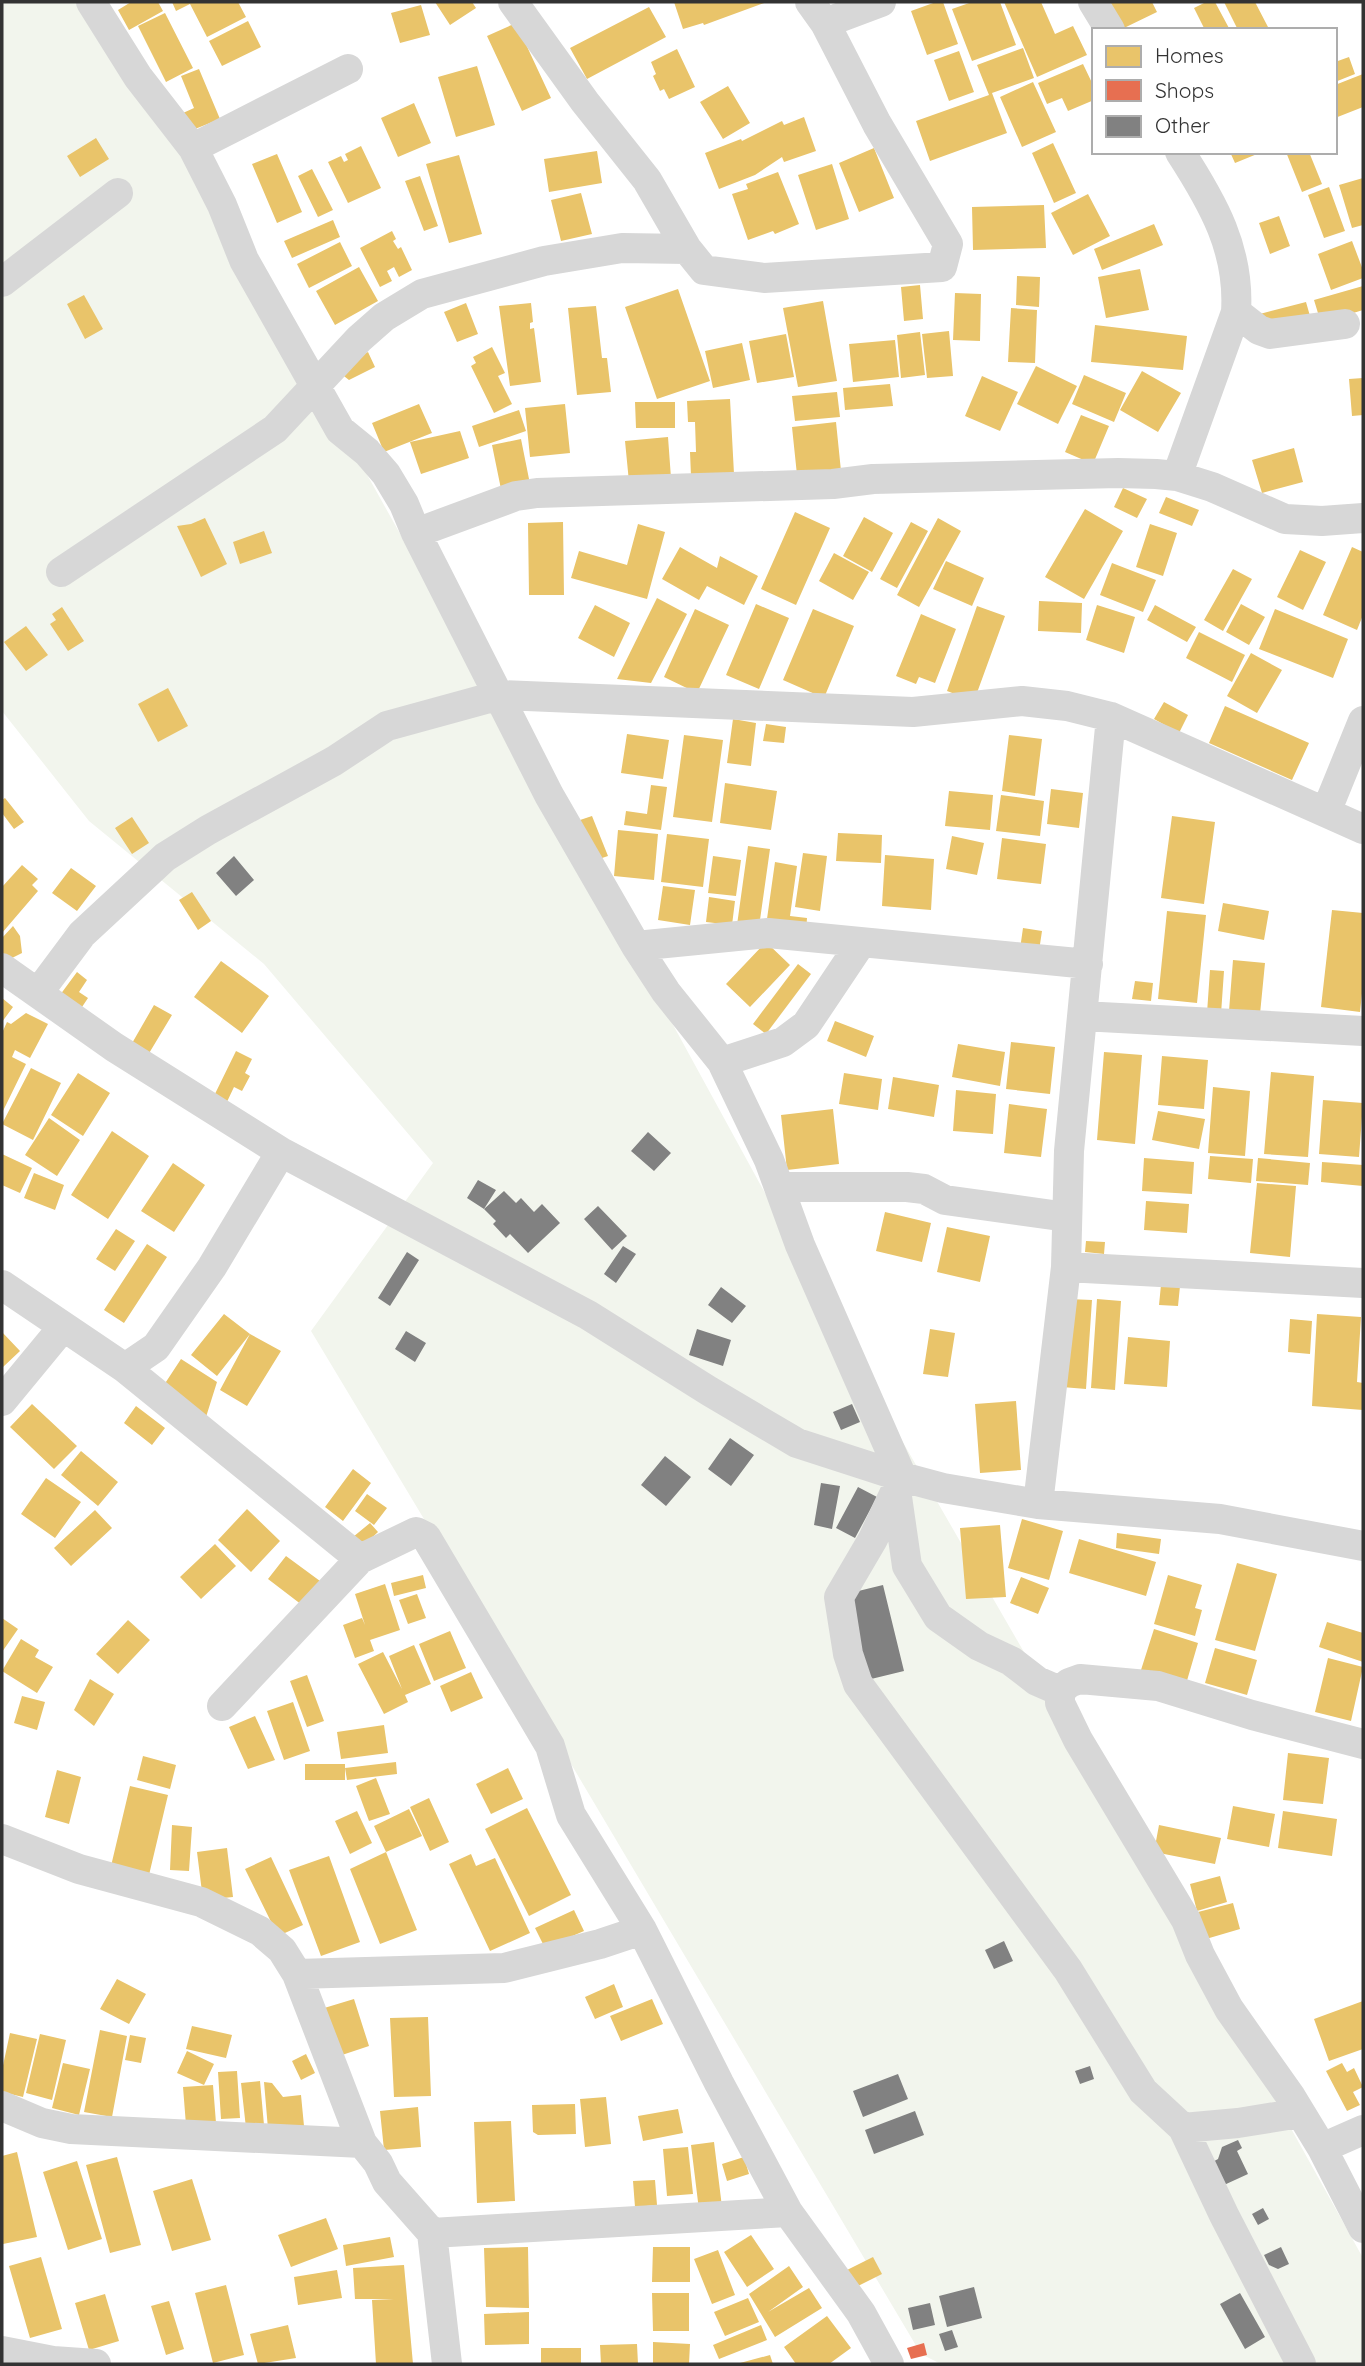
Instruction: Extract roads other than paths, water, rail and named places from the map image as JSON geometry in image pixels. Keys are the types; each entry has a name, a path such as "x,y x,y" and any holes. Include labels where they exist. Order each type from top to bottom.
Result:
{"street":[{"path":"90,2 138,77 193,148 222,205 244,260 317,385 340,430 367,452 386,474 404,503 416,533 549,795 636,946 666,992 722,1062 754,1126 899,1484 907,1566 938,1617 979,1646 1011,1661 1037,1681 1059,1691"},
{"path":"513,2 585,102 647,180 687,249 704,270 764,278 942,267 948,244 877,124 818,12 881,2"},
{"path":"1093,2 1109,28"},
{"path":"193,148 348,69"},
{"path":"1177,476 1236,312 1237,292 1229,245 1212,203 1181,154"},
{"path":"2,282 118,193"},
{"path":"61,572 275,429 359,339 384,317 422,294 544,261 622,248 687,249"},
{"path":"1236,312 1259,330 1270,334 1345,324"},
{"path":"416,533 516,496 537,494 833,484 873,479 1118,473 1177,476 1212,487 1285,519 1322,521 1363,518"},
{"path":"38,993 82,934 165,857 208,830 334,761 387,726 500,695 913,712 1022,701 1067,706 1111,717 1363,828"},
{"path":"1038,1504 1066,1267 1069,1152 1111,717"},
{"path":"1326,811 1363,721"},
{"path":"636,946 768,933 1088,964"},
{"path":"722,1062 782,1042 806,1025 861,943"},
{"path":"2,968 114,1047 281,1152 588,1315 797,1443 899,1484 943,1488 1038,1504 1220,1519 1363,1546"},
{"path":"1082,1016 1363,1031"},
{"path":"125,1368 156,1347 212,1267 281,1152"},
{"path":"779,1186 907,1187 924,1189 945,1200 1067,1217"},
{"path":"1066,1267 1363,1283"},
{"path":"2,1284 125,1368 360,1559"},
{"path":"2,1401 63,1327"},
{"path":"899,1484 873,1539 839,1597 848,1654 858,1684 1068,1970 1143,2091 1183,2128 1224,2215 1301,2364"},
{"path":"222,1706 360,1559 416,1532 426,1537 550,1746 571,1815 642,1930 719,2084 788,2212 861,2313 889,2364"},
{"path":"1059,1691 1080,1679 1158,1686 1252,1715 1363,1744"},
{"path":"1059,1691 1060,1703 1078,1740 1185,1920 1229,2010 1322,2148 1363,2228"},
{"path":"2,1839 79,1869 201,1902 260,1931 282,1950 298,1974 362,2143 379,2163 387,2182 432,2233 447,2364"},
{"path":"298,1974 504,1968 600,1944 642,1930"},
{"path":"2,2106 42,2123 71,2129 362,2143"},
{"path":"1183,2128 1300,2113"},
{"path":"1322,2148 1363,2130"},
{"path":"432,2233 788,2212"},
{"path":"2,2351 53,2361 96,2364"}]}
